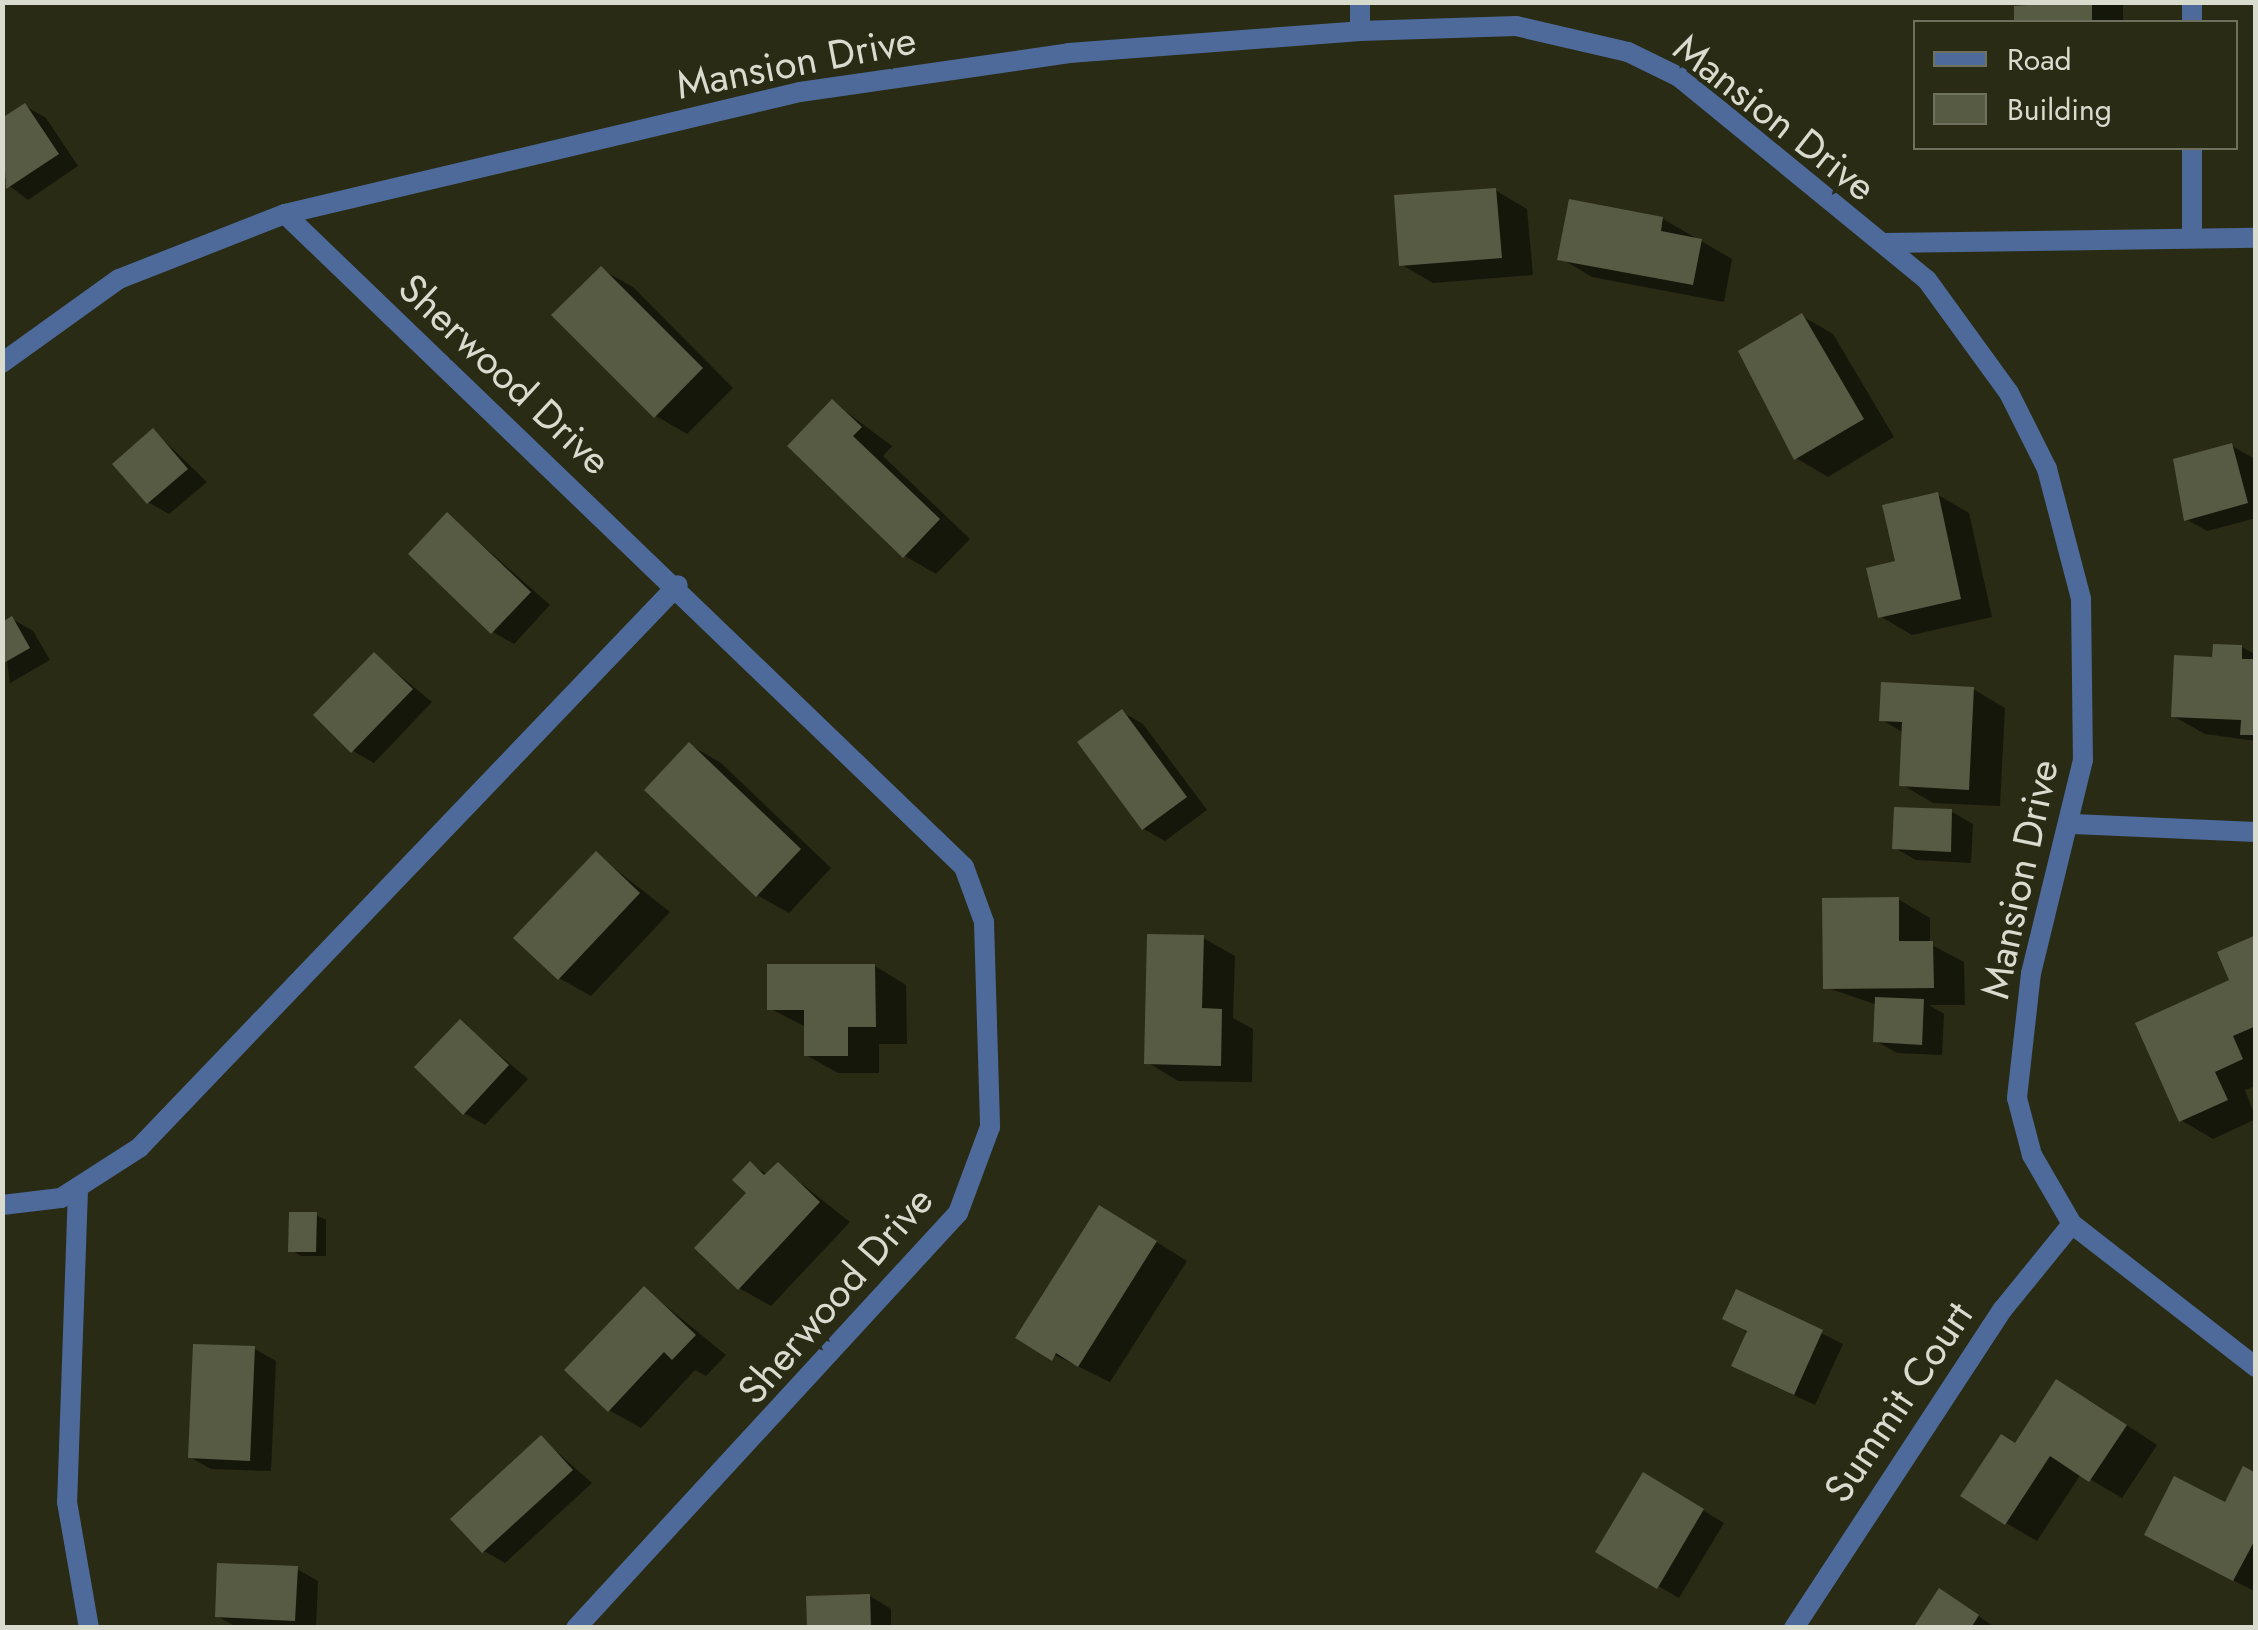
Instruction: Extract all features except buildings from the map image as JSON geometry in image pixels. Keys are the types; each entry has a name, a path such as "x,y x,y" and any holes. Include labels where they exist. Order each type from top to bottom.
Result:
{"street":[{"path":"1360,2 1360,32"},
{"name":"Mansion Drive","path":"2,363 120,279 284,214 800,92 1069,53 1360,32 1516,26 1628,52 1678,78 1884,244 1962,321 2009,392 2066,516 2086,666 2074,824 2032,973 2017,1098 2032,1155 2072,1224 2256,1367"},
{"path":"2192,150 2192,238"},
{"name":"Sherwood Drive","path":"284,214 678,585 964,867 984,922 990,1126 948,1228 576,1628"},
{"name":"Mansion Drive","path":"1884,244 2256,238"},
{"path":"2,1205 78,1190 139,1148 678,585"},
{"path":"2074,824 2256,832"},
{"path":"78,1190 67,1502 89,1628"},
{"name":"Summit Court","path":"1794,1628 1992,1325 2072,1224"}]}
